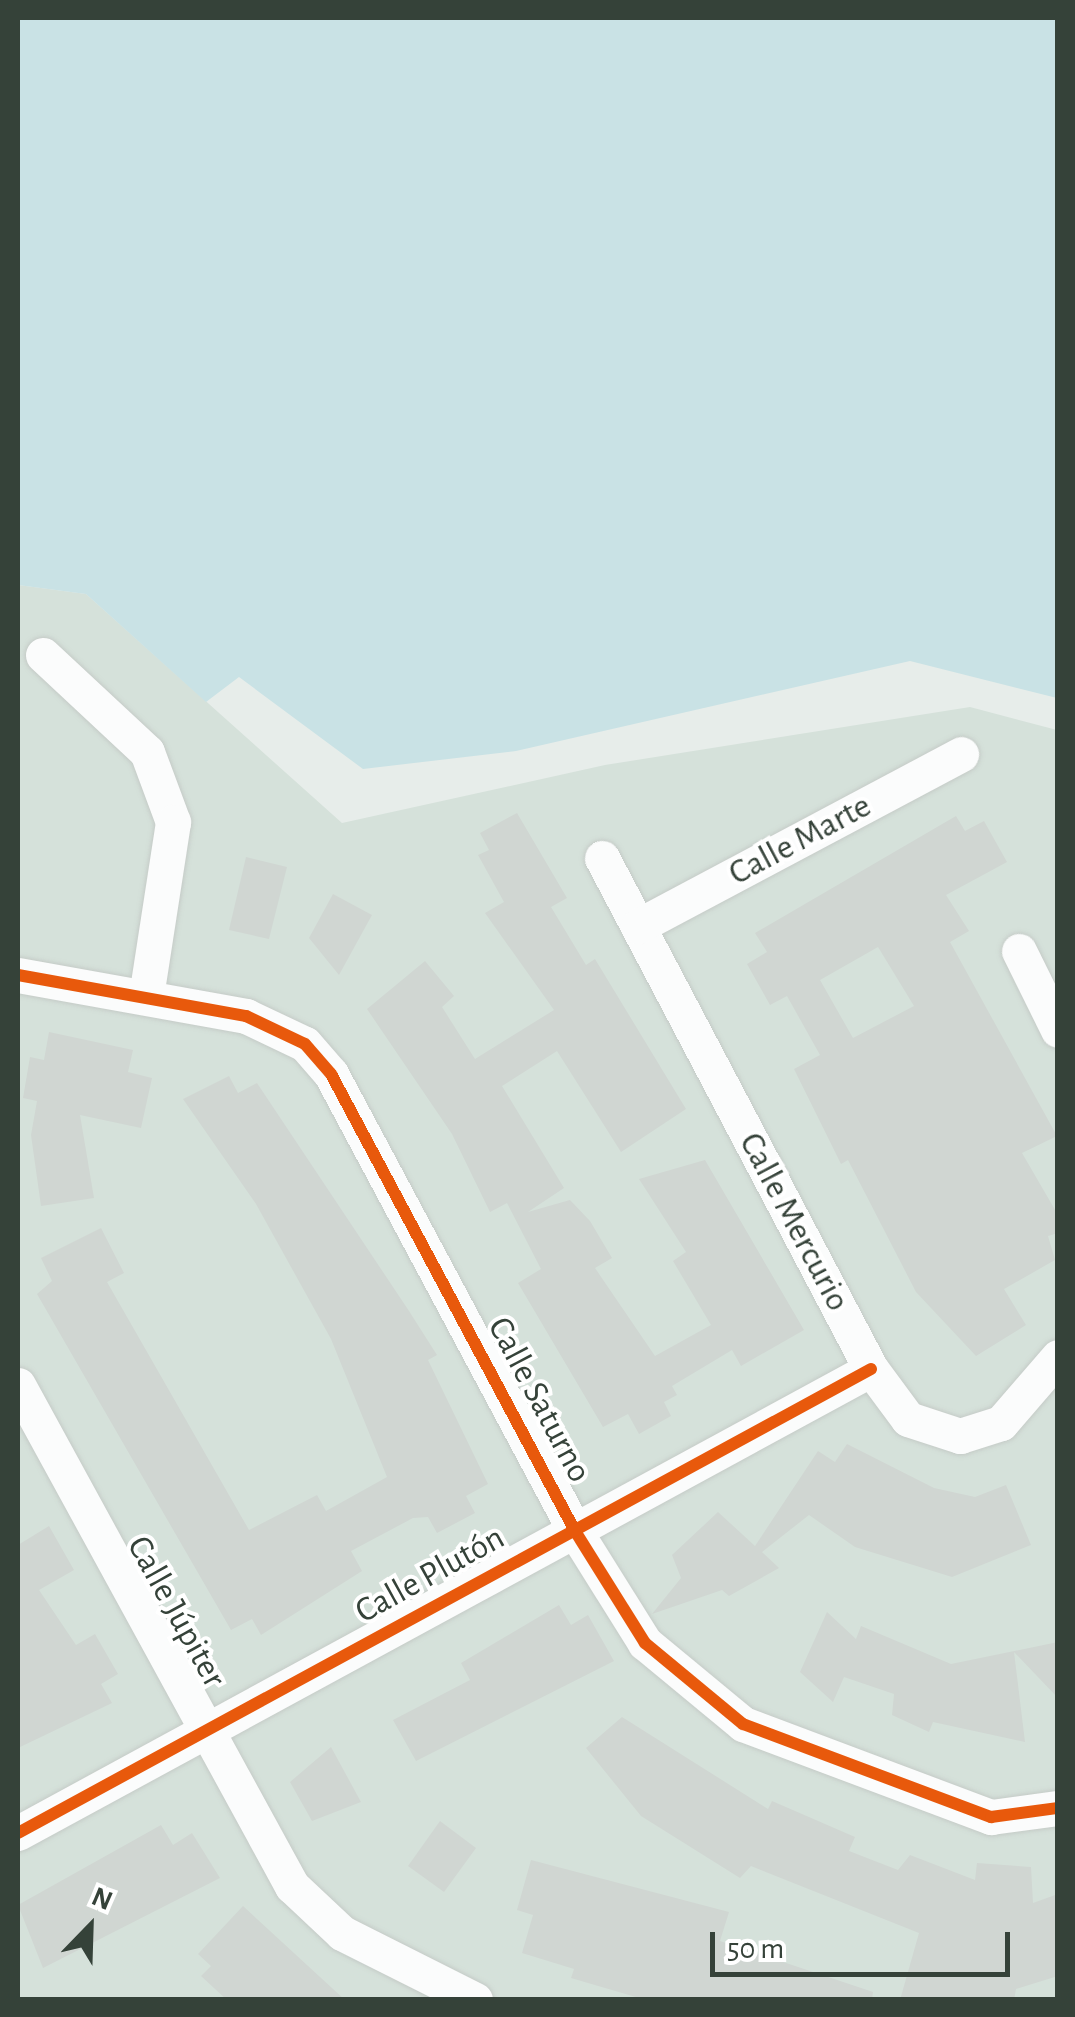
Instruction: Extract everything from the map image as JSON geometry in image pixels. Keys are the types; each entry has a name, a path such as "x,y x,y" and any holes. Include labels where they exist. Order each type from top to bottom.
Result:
{"street":[{"path":"44,655 147,752 173,822 146,998"},
{"name":"Calle Marte","path":"638,926 962,754"},
{"name":"Calle Mercurio","path":"602,858 871,1369 908,1420 960,1436 1001,1422 1058,1357"},
{"path":"1019,951 1058,1030"},
{"name":"Calle Saturno","path":"18,975 246,1016 305,1044 331,1074 575,1531 645,1643 744,1724 992,1816 1058,1808"},
{"name":"Calle Plutón","path":"18,1833 871,1369"},
{"name":"Calle Júpiter","path":"18,1385 28,1430 207,1731 292,1886 342,1933 475,2000"}],"shaded area":[{"path":"18,18 1057,18 1057,698 910,661 516,751 363,769 239,677 206,702 86,594 18,585"},
{"path":"18,585 86,594 342,823 605,765 970,707 1057,730 1057,1999 18,2000"}],"building":[{"path":"517,813 567,898 551,907 586,965 595,959 686,1109 621,1152 557,1051 502,1086 564,1188 528,1212 570,1200 590,1221 612,1258 595,1268 655,1356 711,1325 673,1261 686,1252 639,1179 705,1160 804,1330 741,1366 732,1350 672,1386 677,1395 664,1402 671,1416 639,1434 628,1414 603,1427 518,1283 541,1269 507,1203 490,1212 452,1134 367,1009 425,961 454,996 442,1007 475,1059 554,1010 485,913 504,902 478,855 489,850 480,833"},
{"path":"956,816 965,831 984,821 1007,862 946,895 969,931 950,942 1057,1136 1022,1153 1058,1215 1058,1233 1048,1236 1055,1260 1004,1289 1026,1325 976,1356 916,1292 848,1160 841,1164 794,1069 820,1055 787,996 770,1005 747,964 767,952 755,933","holes":["878,947 914,1006 853,1038 820,980"]},
{"path":"246,857 287,867 269,939 229,930"},
{"path":"333,894 372,915 339,975 309,938"},
{"path":"49,1032 133,1050 128,1072 152,1078 141,1128 80,1115 94,1198 41,1206 31,1135 37,1101 23,1098 30,1057 44,1060"},
{"path":"229,1076 238,1093 257,1083 437,1355 428,1360 488,1484 466,1496 475,1513 437,1533 428,1517 413,1518 351,1551 362,1571 261,1635 252,1619 231,1630 37,1294 52,1281 41,1258 101,1228 124,1273 107,1282 249,1530 317,1495 326,1511 387,1477 331,1339 256,1204 183,1099"},
{"path":"847,1444 934,1488 975,1497 1006,1485 1031,1545 952,1577 855,1547 809,1515 762,1552 779,1568 729,1596 722,1590 652,1614 681,1578 672,1555 718,1512 755,1546 818,1451 835,1462"},
{"path":"49,1526 74,1570 39,1590 76,1645 95,1634 118,1674 101,1684 112,1703 18,1748 18,1545"},
{"path":"559,1605 571,1625 588,1615 614,1661 416,1761 393,1720 470,1680 461,1663"},
{"path":"827,1612 856,1639 861,1626 951,1664 1058,1642 1058,1698 1014,1652 1025,1742 933,1722 929,1732 892,1715 894,1694 844,1677 833,1702 800,1672"},
{"path":"622,1717 768,1809 772,1801 855,1837 849,1851 898,1870 910,1855 975,1880 977,1863 1031,1867 1033,1903 1058,1894 1058,1976 1016,1989 1014,2000 900,2000 919,1933 751,1866 740,1878 641,1816 586,1748"},
{"path":"331,1747 361,1802 312,1821 290,1782"},
{"path":"440,1821 476,1848 444,1892 408,1866"},
{"path":"161,1825 173,1845 192,1833 220,1878 43,1968 18,1905"},
{"path":"531,1860 729,1912 720,1941 873,1992 872,2000 646,2000 571,1978 574,1969 522,1953 533,1915 517,1910"},
{"path":"243,1906 345,2000 227,2000 201,1976 211,1966 198,1954"}],"cycle path":[{"path":"18,975 246,1016 305,1044 331,1074 575,1531 645,1643 743,1724 991,1817 1058,1808"},
{"path":"18,1833 871,1369"}]}
